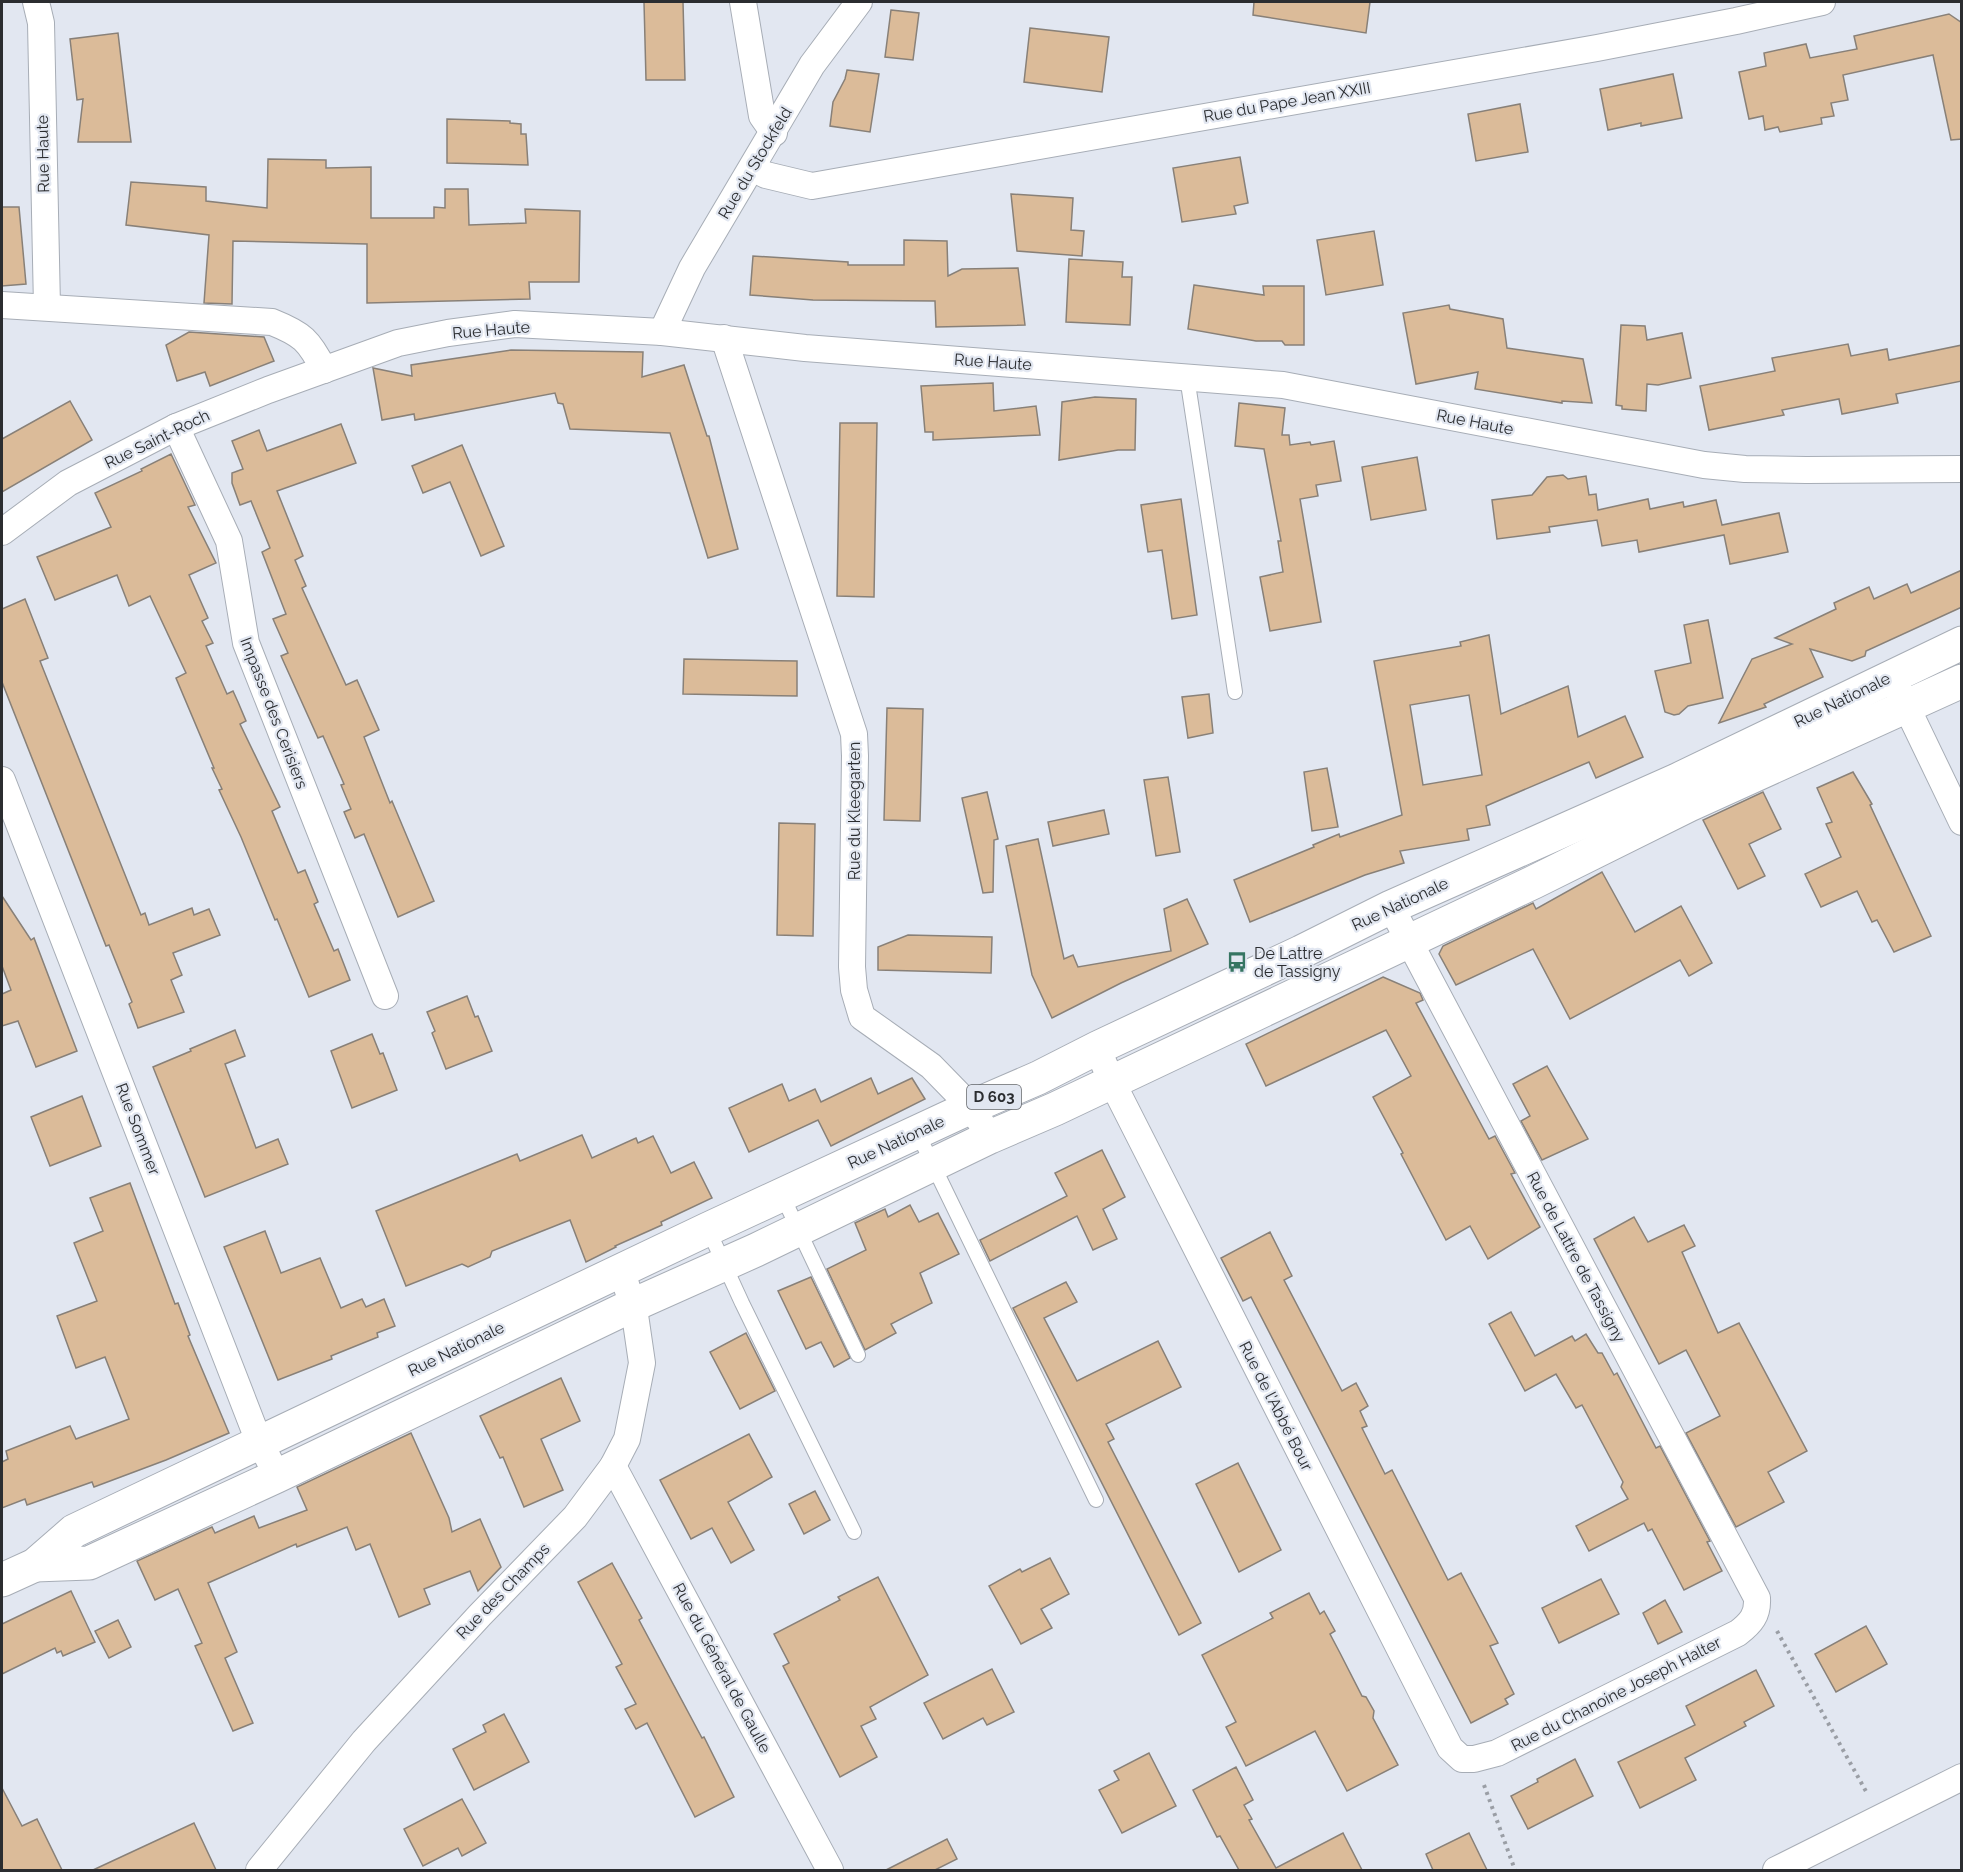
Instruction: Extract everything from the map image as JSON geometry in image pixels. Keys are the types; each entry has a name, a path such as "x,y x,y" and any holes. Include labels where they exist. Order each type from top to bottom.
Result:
{"main road":[{"name":"Rue Nationale","path":"34,1565 89,1563 1534,882 1683,793 1892,676 1962,643"},
{"name":"Rue Nationale","path":"2,1580 34,1565 74,1531 782,1194 1038,1078 1391,907 1906,707 1962,681"}],"street":[{"name":"Rue Haute","path":"36,2 41,23 47,307"},
{"path":"743,2 762,116 774,133"},
{"name":"Rue du Stockfeld","path":"662,332 692,268 774,133 812,65 859,2"},
{"name":"Rue du Pape Jean XXIII","path":"752,168 766,175 812,186 1597,48 1822,2"},
{"path":"2,305 272,322 297,332 316,353 324,370"},
{"name":"Rue Haute","path":"324,370 398,343 448,333 515,324 662,332 805,348 1283,385 1704,465 1796,470 1962,469"},
{"name":"Rue du Kleegarten","path":"724,338 854,734 852,967 854,990 862,1017 931,1066 971,1107 990,1137"},
{"name":"Rue Saint-Roch","path":"2,532 68,483 176,427 324,370"},
{"name":"Impasse des Cerisiers","path":"176,427 229,541 246,643 385,996"},
{"path":"1892,676 1962,822"},
{"name":"Rue Sommer","path":"2,780 261,1443 277,1476"},
{"name":"Rue de Lattre de Tassigny","path":"1391,907 1757,1598 1758,1608"},
{"name":"Rue de l'Abbé Bour","path":"1097,1048 1112,1082 1450,1748 1468,1759"},
{"name":"Rue des Champs","path":"259,1870 364,1741 480,1615 575,1517 613,1466 627,1439 642,1363 633,1305 621,1270"},
{"name":"Rue du Général de Gaulle","path":"613,1466 830,1870"},
{"name":"Rue du Chanoine Joseph Halter","path":"1468,1759 1497,1753 1738,1632 1752,1622 1758,1608"},
{"path":"1776,1870 1962,1777"}],"lane":[{"path":"1187,377 1234,692"},
{"path":"917,1132 1096,1500"},
{"path":"782,1194 858,1355"},
{"path":"708,1229 854,1532"}],"path":[{"path":"1758,1608 1777,1630 1880,1818"},
{"path":"1468,1759 1515,1870"}],"building":[{"path":"644,2 683,2 685,80 646,80"},
{"path":"1254,2 1370,2 1366,33 1253,15"},
{"path":"891,10 919,13 913,60 885,57"},
{"path":"1949,14 1962,23 1962,139 1951,140 1933,55 1843,75 1848,100 1831,103 1834,116 1821,118 1822,124 1780,132 1778,127 1765,130 1763,116 1749,119 1739,72 1766,66 1764,53 1806,44 1810,58 1857,49 1854,36"},
{"path":"1030,28 1109,37 1102,92 1024,82"},
{"path":"118,33 131,142 78,142 83,99 77,100 70,39"},
{"path":"847,70 879,74 870,132 830,126 833,102"},
{"path":"1673,74 1682,118 1608,130 1600,89"},
{"path":"1520,104 1528,152 1476,161 1468,114"},
{"path":"447,119 510,121 510,123 521,124 521,134 526,134 528,165 447,163"},
{"path":"1240,157 1248,203 1234,206 1236,214 1182,222 1173,168"},
{"path":"268,159 326,160 326,168 371,167 371,218 434,218 434,207 445,208 445,189 468,189 469,225 526,223 525,209 580,211 579,282 529,282 530,299 367,303 367,244 233,241 232,304 204,303 209,235 126,225 131,182 206,187 206,201 267,208"},
{"path":"1011,194 1073,198 1071,230 1084,231 1082,256 1017,251"},
{"path":"2,207 19,207 26,284 2,286"},
{"path":"1374,231 1383,285 1326,295 1317,240"},
{"path":"904,240 947,241 948,276 962,269 1018,268 1025,325 936,327 935,301 813,300 750,295 753,256 848,262 848,265 904,265"},
{"path":"1069,259 1123,262 1122,277 1132,277 1130,325 1066,322"},
{"path":"1194,285 1264,295 1263,286 1304,286 1304,345 1285,345 1282,341 1256,341 1188,329"},
{"path":"1449,305 1450,309 1503,319 1507,348 1583,359 1592,403 1562,401 1562,403 1475,389 1478,372 1416,384 1403,313"},
{"path":"1621,325 1645,326 1647,340 1682,333 1691,378 1658,385 1647,384 1646,411 1622,409 1622,406 1616,405"},
{"path":"189,332 264,337 274,361 210,386 205,372 177,381 166,345"},
{"path":"1848,344 1851,356 1887,349 1889,360 1962,345 1962,381 1896,394 1898,403 1842,414 1839,399 1782,410 1784,415 1709,430 1700,386 1775,371 1772,358"},
{"path":"511,350 643,352 642,377 684,365 707,436 709,436 738,549 708,558 670,433 570,429 563,404 558,403 555,393 415,420 414,414 382,420 373,368 412,376 411,365"},
{"path":"993,383 994,411 1036,406 1040,435 933,440 933,432 925,432 921,386"},
{"path":"1095,397 1136,399 1135,450 1118,450 1059,460 1062,402"},
{"path":"70,401 92,440 2,492 2,439"},
{"path":"1239,403 1285,408 1282,435 1289,435 1290,445 1310,442 1311,445 1334,441 1341,481 1316,485 1318,496 1300,499 1321,622 1270,631 1260,577 1283,572 1278,541 1281,541 1264,449 1235,446"},
{"path":"840,423 877,423 874,597 837,596"},
{"path":"341,424 356,463 277,491 303,556 295,560 306,586 302,588 346,685 357,680 379,730 364,737 390,803 392,801 434,901 398,917 364,834 355,838 344,812 351,809 341,785 344,784 323,736 318,738 281,656 288,653 273,619 286,614 262,552 270,548 251,501 240,505 232,483 232,473 243,469 232,441 259,430 267,451"},
{"path":"462,445 504,546 481,556 450,482 423,493 412,466"},
{"path":"171,454 195,505 188,507 216,563 189,575 208,618 202,621 213,643 206,646 227,694 233,691 238,702 246,721 240,724 280,807 272,811 298,873 305,870 318,902 314,904 334,951 338,949 350,980 309,997 219,790 222,789 212,768 214,768 176,678 186,673 150,596 129,606 117,575 55,600 37,557 111,527 95,493 142,471 141,469"},
{"path":"1417,457 1426,510 1371,520 1362,467"},
{"path":"1563,475 1568,479 1586,476 1589,495 1596,494 1598,510 1648,499 1650,509 1683,502 1684,507 1716,500 1722,525 1779,513 1788,552 1730,564 1724,535 1639,552 1637,540 1602,546 1597,520 1549,527 1550,532 1497,539 1492,500 1532,495 1547,477"},
{"path":"1181,499 1197,615 1172,619 1162,550 1148,552 1141,505"},
{"path":"1962,570 1962,607 1866,651 1865,656 1852,661 1810,649 1823,677 1764,704 1766,707 1719,723 1752,659 1792,644 1775,638 1836,609 1834,603 1869,587 1874,599 1907,584 1911,593"},
{"path":"25,599 48,658 40,661 141,915 145,913 149,925 192,908 194,915 209,909 220,935 173,953 182,975 171,980 184,1012 138,1028 129,1004 132,1002 109,945 106,946 2,682 2,609"},
{"path":"1708,620 1723,698 1688,706 1679,714 1665,712 1655,671 1691,663 1684,625"},
{"path":"1489,635 1501,714 1568,686 1578,737 1625,716 1643,757 1596,778 1589,762 1486,806 1490,825 1467,829 1469,840 1400,851 1404,863 1365,875 1250,922 1234,880 1314,847 1313,845 1339,834 1340,837 1402,815 1374,661 1461,646 1460,642","holes":["1469,695 1482,775 1423,785 1410,705"]},
{"path":"684,659 797,661 797,696 683,694"},
{"path":"1209,694 1213,733 1188,738 1182,697"},
{"path":"887,708 923,709 920,821 884,820"},
{"path":"1327,768 1338,827 1312,831 1304,772"},
{"path":"1853,772 1872,804 1870,805 1931,936 1894,952 1877,920 1872,922 1857,891 1821,907 1805,874 1841,857 1826,824 1832,822 1817,788"},
{"path":"1168,777 1180,852 1156,856 1144,780"},
{"path":"987,792 998,839 994,840 993,892 983,893 962,798"},
{"path":"1763,792 1781,829 1749,844 1765,876 1738,889 1703,820"},
{"path":"1104,810 1109,834 1053,846 1048,822"},
{"path":"779,823 815,824 813,936 777,935"},
{"path":"1038,839 1064,959 1073,955 1078,967 1171,951 1164,909 1187,899 1208,944 1121,983 1052,1018 1032,975 1006,846"},
{"path":"1602,872 1635,932 1681,906 1712,963 1689,976 1680,960 1570,1019 1533,949 1456,985 1439,954 1443,946 1533,903 1536,909"},
{"path":"2,896 31,940 34,938 77,1051 36,1067 18,1021 2,1026 2,994 11,990 2,966"},
{"path":"908,935 992,937 991,973 878,970 878,947"},
{"path":"1383,977 1420,993 1423,1000 1416,1003 1489,1139 1495,1136 1515,1173 1511,1174 1540,1227 1488,1259 1470,1226 1446,1240 1373,1097 1411,1076 1386,1030 1266,1086 1246,1044"},
{"path":"467,996 492,1051 446,1069 432,1033 435,1031 427,1012"},
{"path":"235,1030 245,1056 225,1064 256,1148 278,1139 288,1164 205,1197 153,1067"},
{"path":"372,1034 380,1054 383,1053 397,1090 352,1108 331,1051"},
{"path":"1547,1066 1588,1139 1542,1160 1521,1121 1530,1116 1513,1084"},
{"path":"871,1078 878,1094 912,1078 925,1099 831,1146 818,1120 749,1152 729,1108 782,1084 789,1101 815,1089 821,1102"},
{"path":"82,1096 101,1146 50,1166 31,1117"},
{"path":"582,1135 592,1158 636,1138 638,1143 653,1136 671,1173 694,1162 712,1198 586,1262 570,1220 492,1251 490,1257 468,1267 462,1264 406,1286 376,1211 517,1154 520,1161"},
{"path":"1102,1150 1125,1197 1103,1209 1117,1239 1093,1250 1077,1216 990,1261 980,1240 1067,1196 1055,1173"},
{"path":"130,1183 175,1304 178,1303 190,1335 188,1336 229,1433 94,1487 92,1482 27,1505 25,1499 2,1508 2,1462 8,1459 6,1451 70,1426 76,1439 129,1419 105,1357 76,1368 57,1316 97,1301 74,1243 103,1231 90,1198"},
{"path":"910,1205 919,1222 938,1213 959,1254 920,1273 932,1303 891,1324 896,1333 865,1350 827,1269 866,1250 855,1223 885,1209 888,1217"},
{"path":"1634,1217 1648,1242 1684,1225 1695,1246 1682,1252 1718,1333 1739,1323 1807,1451 1768,1472 1784,1502 1736,1527 1686,1433 1720,1416 1686,1350 1659,1364 1594,1239"},
{"path":"265,1231 281,1273 320,1258 341,1308 362,1299 366,1307 384,1299 395,1326 377,1333 378,1337 331,1356 332,1359 278,1380 224,1247"},
{"path":"1270,1232 1292,1276 1284,1280 1342,1391 1356,1383 1368,1406 1360,1411 1367,1426 1362,1428 1385,1474 1392,1470 1448,1580 1461,1573 1498,1643 1490,1646 1514,1694 1505,1699 1508,1704 1471,1723 1251,1297 1243,1301 1221,1258"},
{"path":"811,1277 850,1358 834,1367 821,1342 806,1349 778,1291"},
{"path":"1066,1282 1077,1302 1044,1318 1077,1381 1158,1341 1181,1387 1106,1424 1114,1439 1108,1442 1201,1623 1179,1635 1013,1308"},
{"path":"1511,1312 1535,1356 1572,1336 1575,1341 1586,1334 1598,1353 1602,1353 1614,1375 1617,1373 1656,1448 1660,1446 1710,1541 1707,1542 1722,1571 1684,1590 1652,1529 1648,1531 1644,1523 1589,1551 1576,1526 1628,1499 1621,1487 1623,1482 1582,1405 1576,1408 1556,1374 1525,1391 1489,1324"},
{"path":"746,1333 775,1391 740,1409 710,1352"},
{"path":"561,1378 580,1421 541,1439 563,1490 524,1507 503,1457 500,1458 480,1416"},
{"path":"411,1433 449,1518 452,1532 480,1519 501,1567 478,1591 470,1571 424,1589 430,1604 399,1617 370,1544 356,1550 347,1527 297,1547 296,1544 208,1583 237,1652 225,1658 253,1723 233,1731 195,1646 202,1643 178,1589 155,1600 137,1561 212,1527 215,1533 254,1516 259,1528 307,1510 297,1487"},
{"path":"749,1434 772,1477 728,1502 754,1550 731,1563 712,1528 691,1539 660,1480"},
{"path":"1238,1463 1281,1550 1239,1572 1196,1484"},
{"path":"815,1491 830,1520 804,1534 789,1504"},
{"path":"1050,1558 1069,1594 1041,1609 1052,1628 1021,1644 989,1586 1020,1569 1022,1572"},
{"path":"612,1563 642,1618 639,1620 702,1738 704,1737 734,1797 695,1817 647,1723 636,1729 625,1709 636,1704 616,1667 622,1664 578,1582"},
{"path":"878,1577 928,1675 870,1707 876,1719 861,1726 877,1757 840,1777 783,1666 789,1663 774,1634 840,1600 838,1597"},
{"path":"1601,1579 1619,1614 1559,1643 1542,1608"},
{"path":"71,1591 95,1642 63,1656 61,1651 57,1653 55,1648 2,1674 2,1624"},
{"path":"1309,1593 1320,1614 1324,1611 1335,1631 1330,1634 1362,1696 1366,1697 1374,1711 1373,1718 1398,1765 1347,1791 1315,1731 1246,1766 1226,1727 1236,1722 1202,1655 1273,1618 1270,1613"},
{"path":"1665,1600 1682,1632 1658,1644 1643,1613"},
{"path":"118,1620 131,1647 109,1658 95,1631"},
{"path":"1866,1626 1887,1664 1836,1692 1815,1654"},
{"path":"992,1669 1014,1712 987,1725 983,1718 943,1739 924,1703"},
{"path":"1756,1670 1774,1706 1744,1722 1746,1726 1685,1758 1696,1780 1640,1808 1618,1762 1695,1725 1686,1706"},
{"path":"504,1714 529,1762 474,1790 453,1749 486,1732 483,1725"},
{"path":"1149,1753 1176,1806 1122,1833 1099,1790 1119,1780 1114,1771"},
{"path":"1575,1759 1593,1796 1528,1829 1511,1796"},
{"path":"1236,1767 1253,1800 1244,1805 1252,1819 1249,1820 1276,1868 1343,1833 1362,1870 1239,1870 1220,1836 1217,1837 1193,1790"},
{"path":"2,1788 22,1826 37,1819 62,1870 2,1870"},
{"path":"462,1799 486,1843 462,1856 458,1848 423,1866 404,1829"},
{"path":"194,1823 216,1870 93,1870"},
{"path":"1469,1833 1487,1870 1433,1870 1426,1854"},
{"path":"947,1839 957,1859 935,1870 886,1870"}],"place":[{"name":"De Lattre de Tassigny","path":"1237,962"}]}
